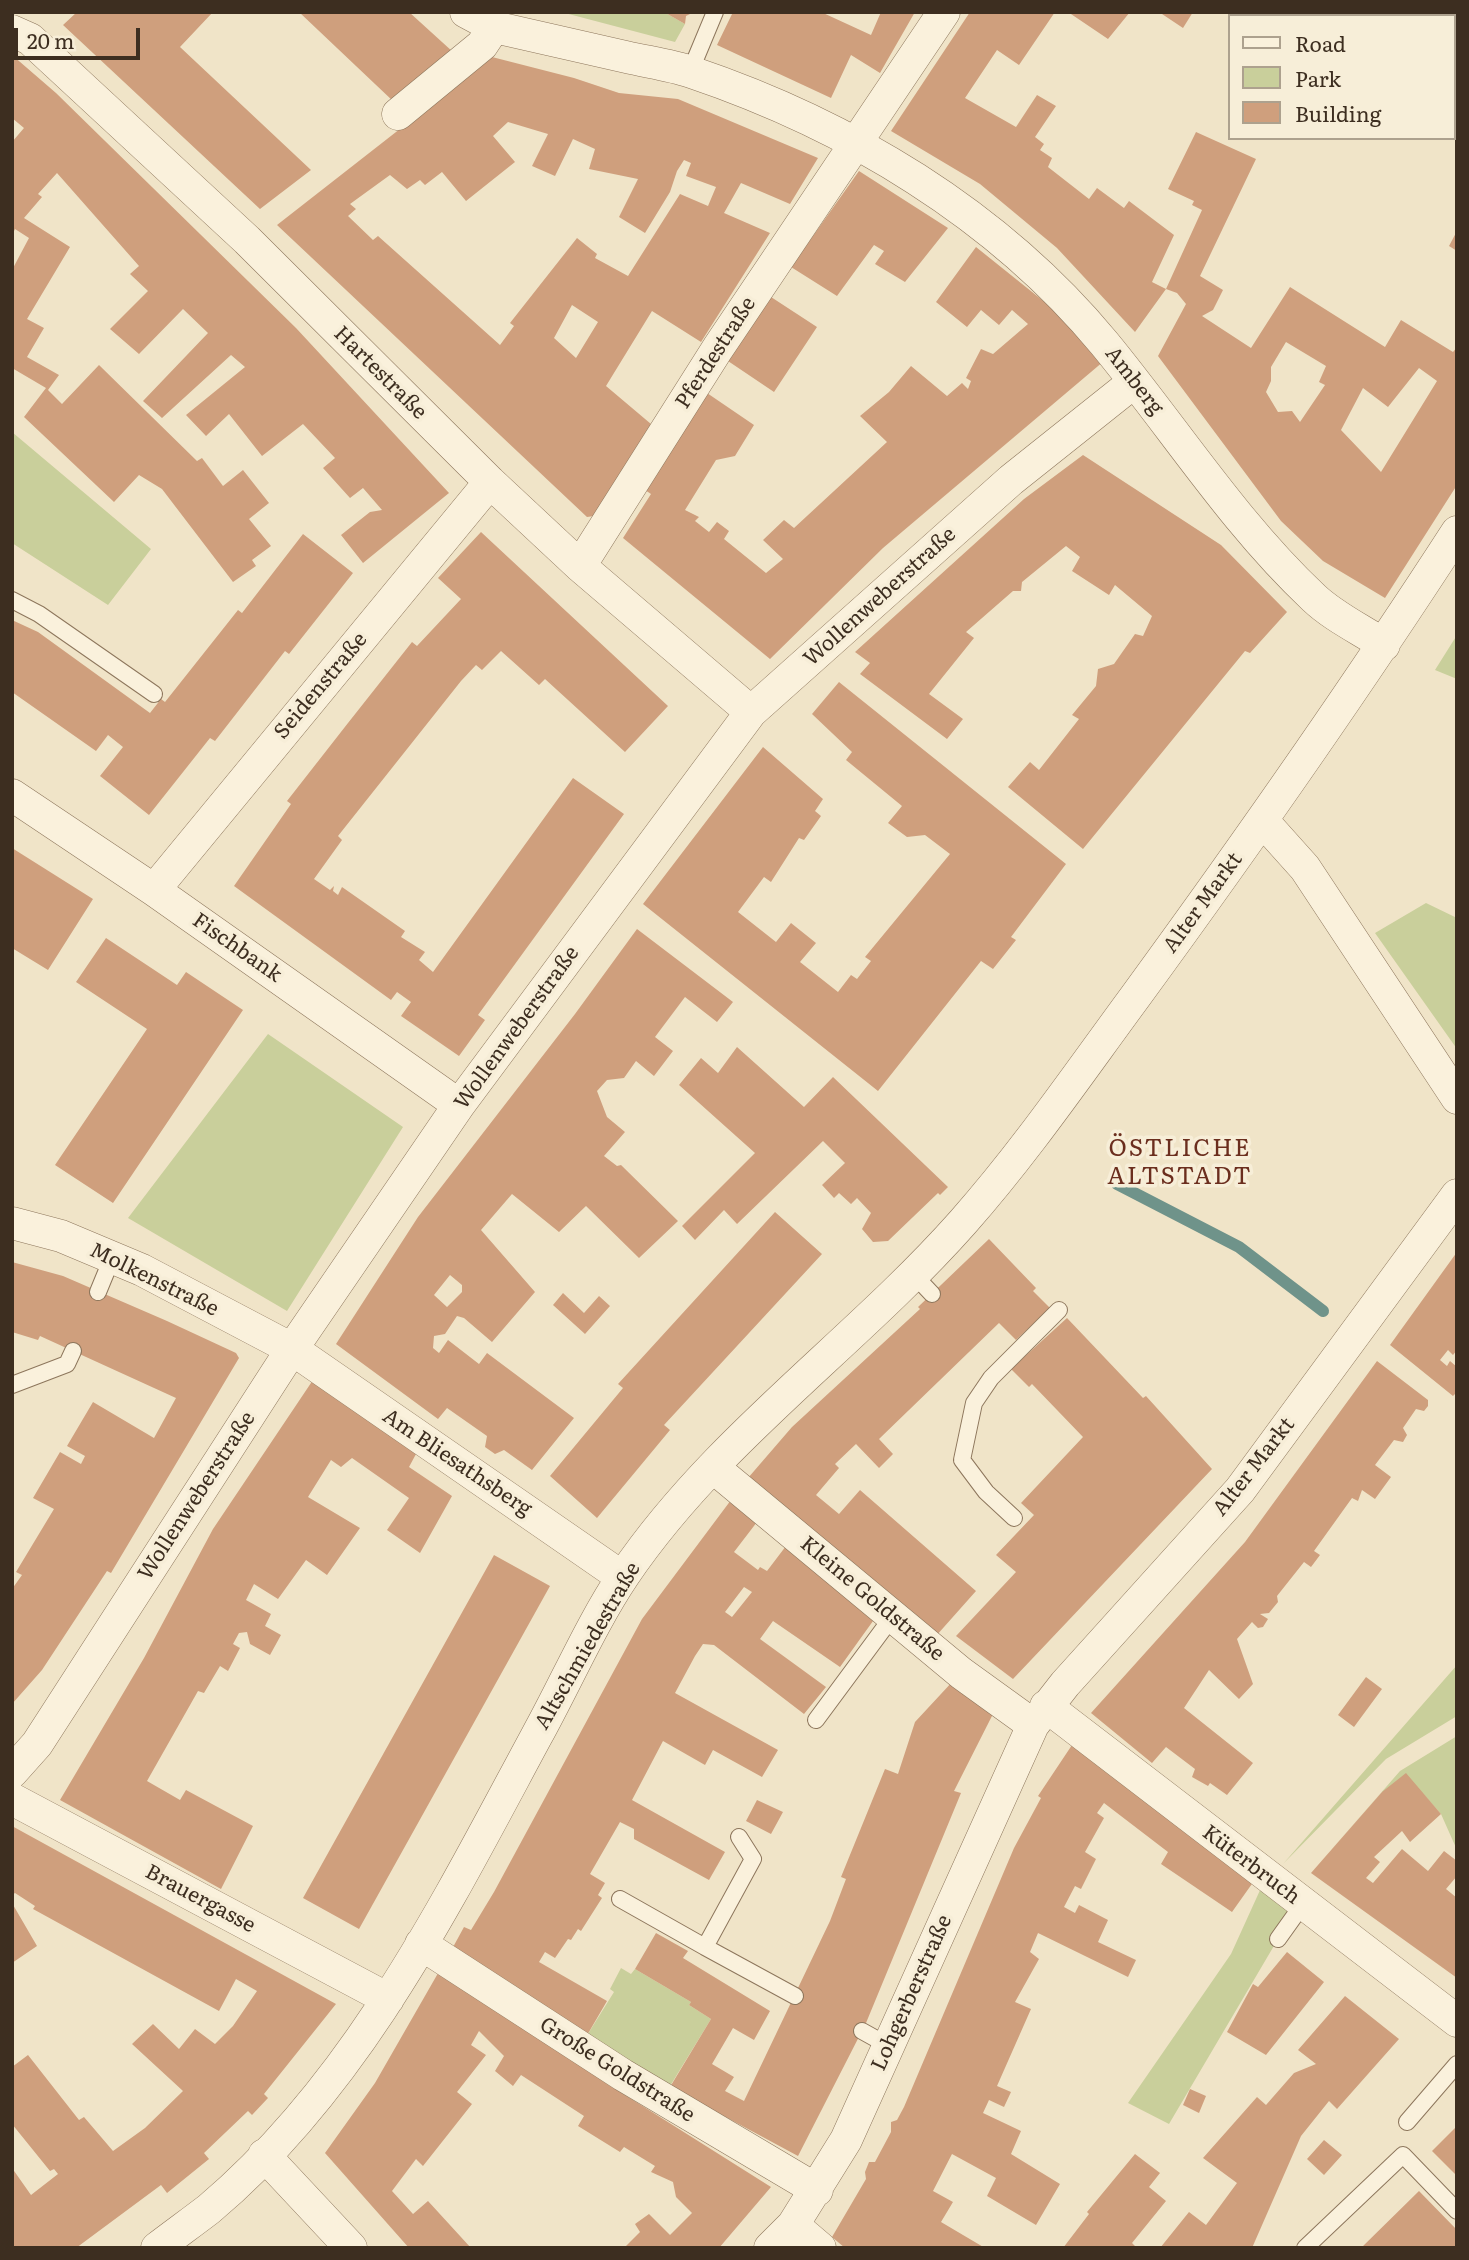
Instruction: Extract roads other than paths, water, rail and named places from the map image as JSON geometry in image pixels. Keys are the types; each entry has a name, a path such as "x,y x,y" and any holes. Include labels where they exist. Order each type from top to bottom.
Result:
{"street":[{"name":"Amberg","path":"466,12 495,27 690,72 815,121 858,143 932,189 1021,258 1103,342 1263,546 1317,600 1384,645"},
{"name":"Pferdestraße","path":"580,566 718,348 944,12"},
{"path":"398,114 482,44 495,27"},
{"name":"Hartestraße","path":"12,31 30,39 247,240 490,482 580,566 751,712"},
{"name":"Wollenweberstraße","path":"12,1772 44,1733 292,1349 459,1105 751,712 1011,480 1134,382"},
{"name":"Seidenstraße","path":"154,890 490,482"},
{"name":"Alter Markt","path":"966,1219 1029,1140 1262,820 1384,645 1457,532"},
{"name":"Fischbank","path":"12,795 154,890 459,1105"},
{"path":"1262,820 1305,868 1457,1098"},
{"name":"Alter Markt","path":"1040,1716 1240,1490 1457,1195"},
{"name":"Altschmiedestraße","path":"157,2248 210,2208 264,2155 349,2054 388,1998 459,1881 622,1577 713,1468 746,1433 923,1284 966,1219"},
{"name":"Molkenstraße","path":"12,1223 61,1236 142,1270 292,1349"},
{"name":"Am Bliesathsberg","path":"292,1349 622,1577"},
{"name":"Kleine Goldstraße","path":"713,1468 1000,1703 1040,1716"},
{"name":"Küterbruch","path":"1040,1716 1303,1904 1457,2021"},
{"name":"Lohgerberstraße","path":"770,2248 793,2225 846,2140 875,2039 1040,1716"},
{"name":"Brauergasse","path":"12,1799 388,1998"},
{"name":"Große Goldstraße","path":"421,1944 623,2076 817,2190"},
{"path":"264,2155 351,2248"},
{"path":"793,2225 820,2248"}],"lane":[{"path":"690,72 715,12"},
{"path":"12,600 39,614 154,694"},
{"path":"98,1292 112,1258"},
{"path":"1014,1518 986,1492 962,1460 974,1403 991,1378 1059,1310"},
{"path":"12,1385 67,1364 73,1351"},
{"path":"816,1720 892,1616"},
{"path":"705,1947 752,1859 739,1837"},
{"path":"620,1899 795,1996"},
{"path":"1278,1939 1303,1904"},
{"path":"1407,2122 1457,2064"},
{"path":"1305,2248 1404,2155 1457,2211"}],"waterway":[{"path":"1117,1184 1239,1247 1323,1311"}],"district":[{"name":"ÖSTLICHE ALTSTADT","path":"1180,1163"}]}
